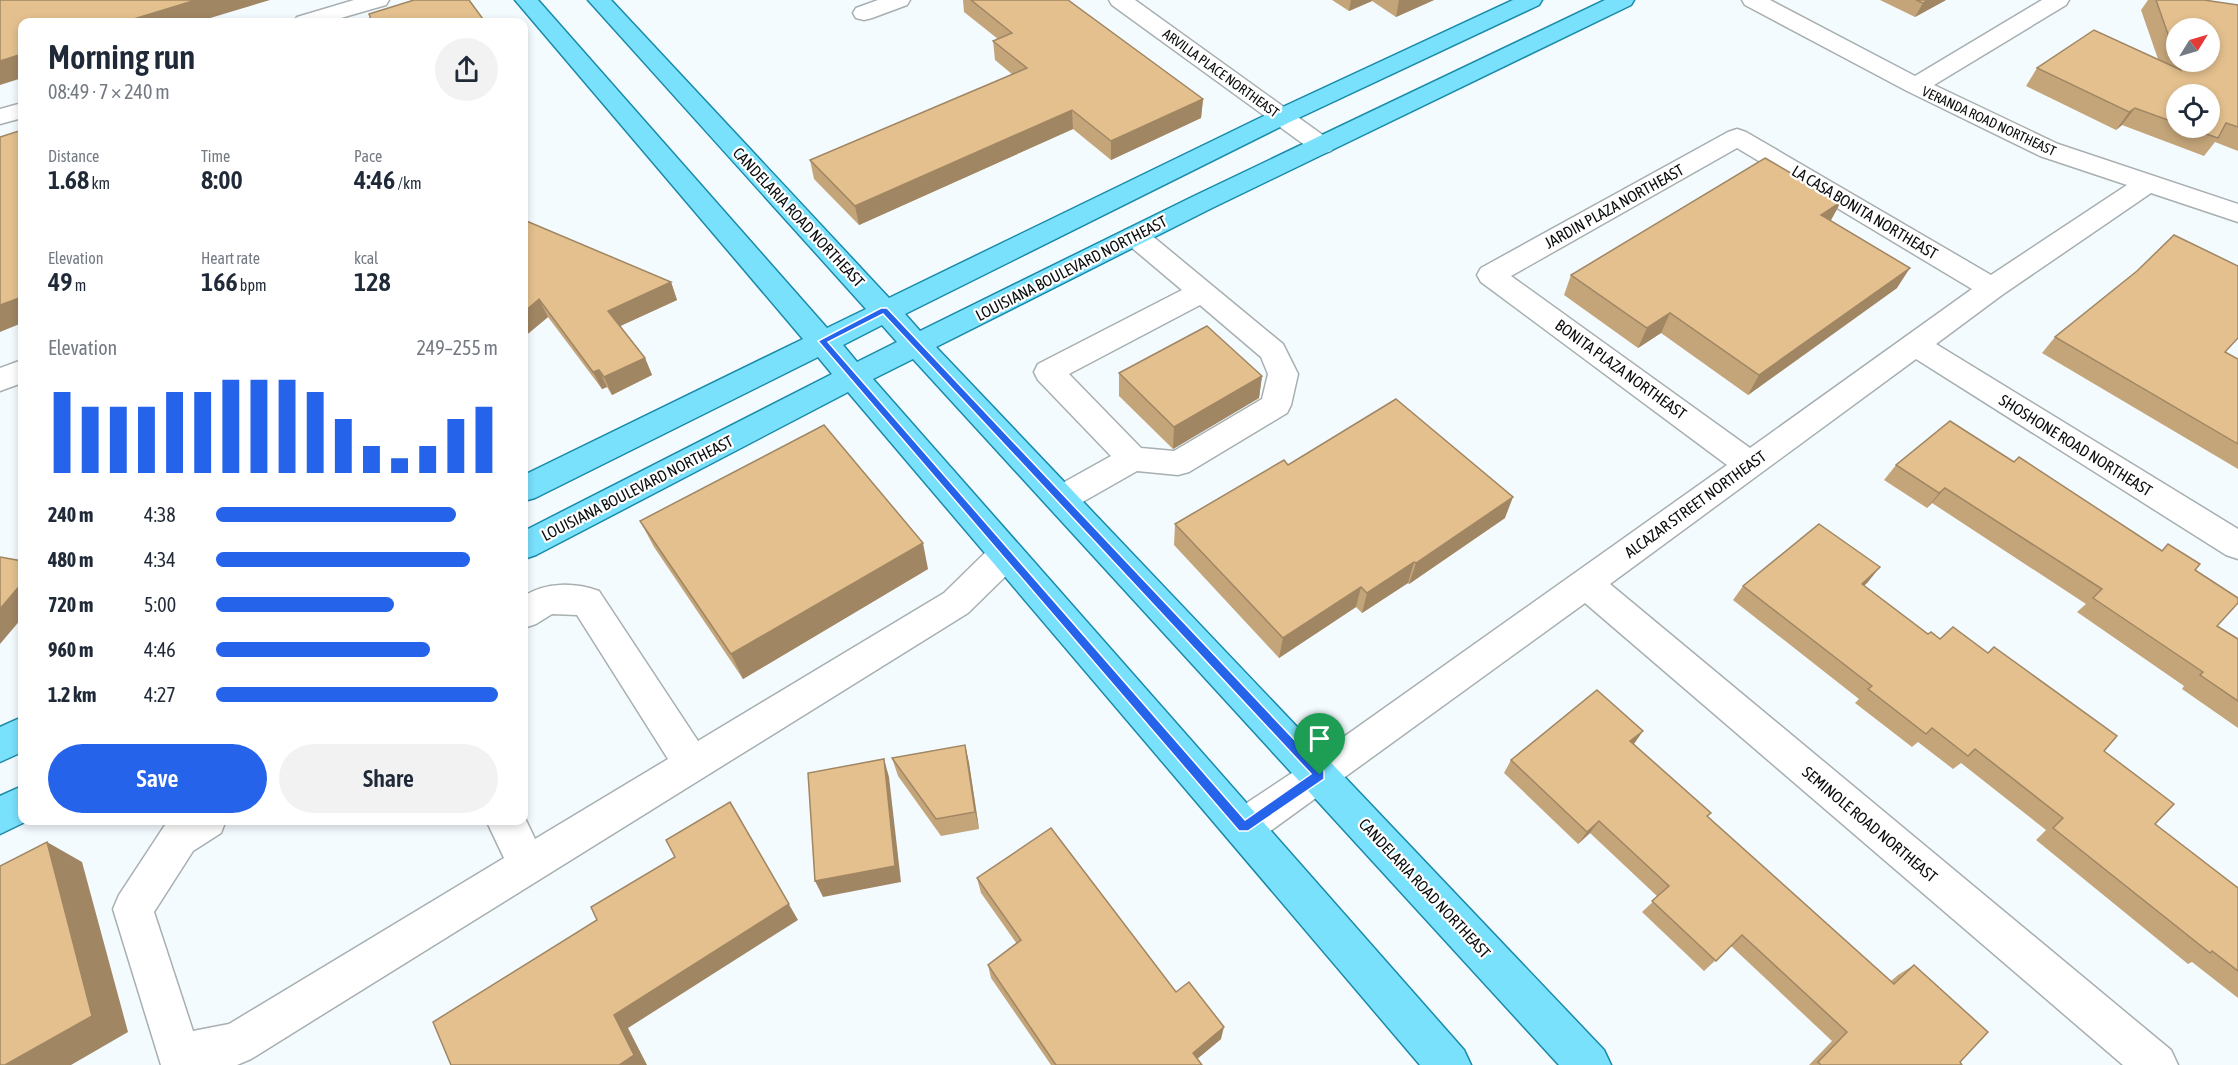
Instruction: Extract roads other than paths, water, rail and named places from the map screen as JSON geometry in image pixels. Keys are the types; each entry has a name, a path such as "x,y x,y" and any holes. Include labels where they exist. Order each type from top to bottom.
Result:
{"main road":[{"path":"526,0 1449,1065"},
{"name":"CANDELARIA ROAD NORTHEAST","path":"599,0 884,310 1589,1065"},
{"path":"528,487 884,310 1281,117 1531,0"},
{"name":"LOUISIANA BOULEVARD NORTHEAST","path":"528,544 852,377 1135,236 1623,0"},
{"path":"0,745 18,736"},
{"path":"0,816 18,806"}],"street":[{"path":"318,18 378,0"},
{"path":"864,13 899,0"},
{"name":"ARVILLA PLACE NORTHEAST","path":"1120,0 1322,146"},
{"name":"VERANDA ROAD NORTHEAST","path":"1753,0 1916,87 2049,150 2238,213"},
{"path":"1916,87 2058,0"},
{"path":"0,117 18,111"},
{"name":"JARDIN PLAZA NORTHEAST","path":"1491,274 1737,137"},
{"name":"LA CASA BONITA NORTHEAST","path":"1737,137 1992,288"},
{"name":"ALCAZAR STREET NORTHEAST","path":"1244,827 1320,775 1992,288 2148,183"},
{"path":"1061,499 1133,459 1178,463 1276,405 1283,374 1273,351 1135,236"},
{"name":"BONITA PLAZA NORTHEAST","path":"1491,274 1750,465"},
{"path":"1133,459 1049,372 1202,292"},
{"name":"SHOSHONE ROAD NORTHEAST","path":"1914,344 2238,546"},
{"path":"0,380 18,373"},
{"path":"199,825 179,838 133,909 175,1060 236,1044 956,603 1006,554"},
{"name":"SEMINOLE ROAD NORTHEAST","path":"1585,583 2156,1065"},
{"path":"528,611 546,599 586,601 692,765"},
{"path":"508,825 528,865"}]}
